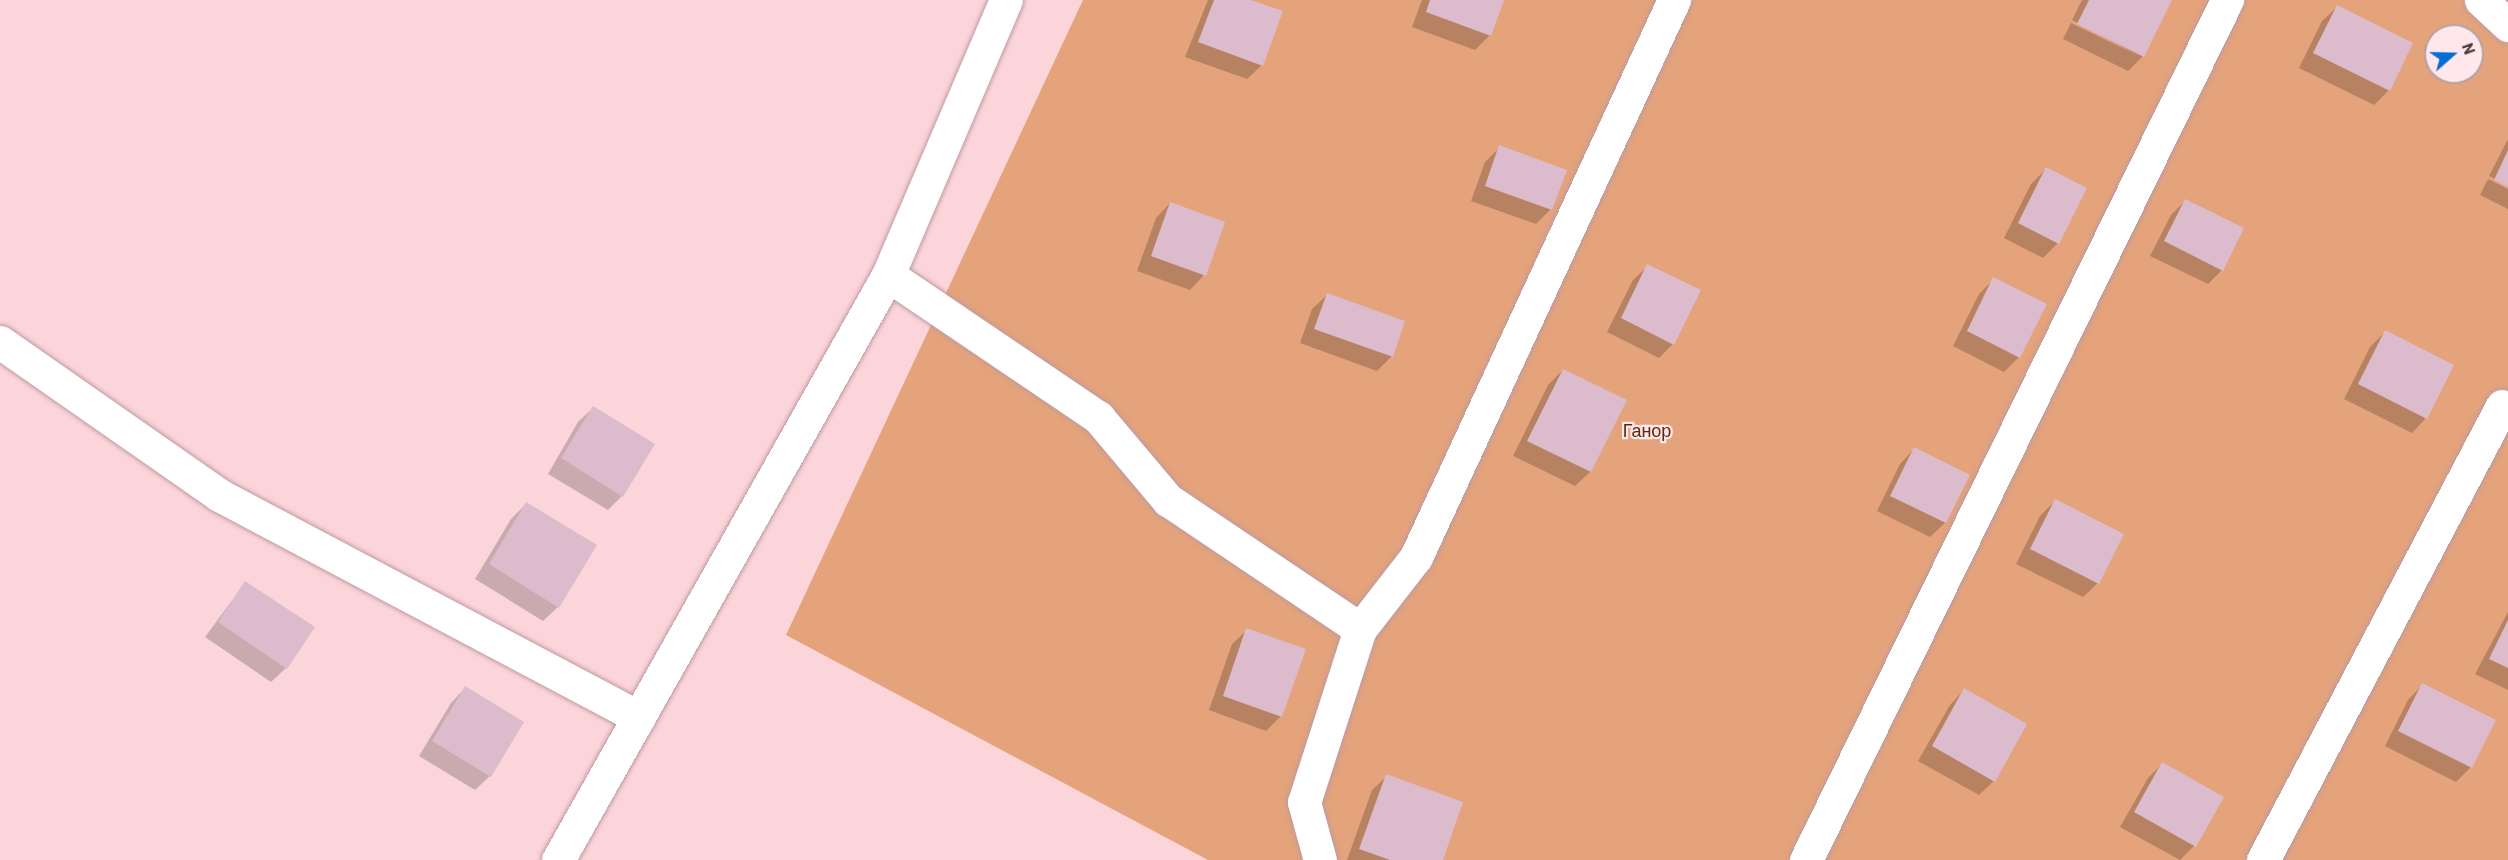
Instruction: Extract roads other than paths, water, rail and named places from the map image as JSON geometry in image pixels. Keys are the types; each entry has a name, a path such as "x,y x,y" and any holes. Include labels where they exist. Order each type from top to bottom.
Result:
{"street":[{"path":"558,860 888,275 1006,0"},
{"path":"1320,860 1304,802 1360,629 1416,557 1674,0"},
{"path":"1806,860 2228,0"},
{"path":"2481,0 2508,25"},
{"path":"888,275 1098,417 1168,500 1360,629"},
{"path":"0,342 219,495 639,717"},
{"path":"2263,860 2506,402"}],"park label":[{"name":"Ганор","path":"1647,430"}]}
